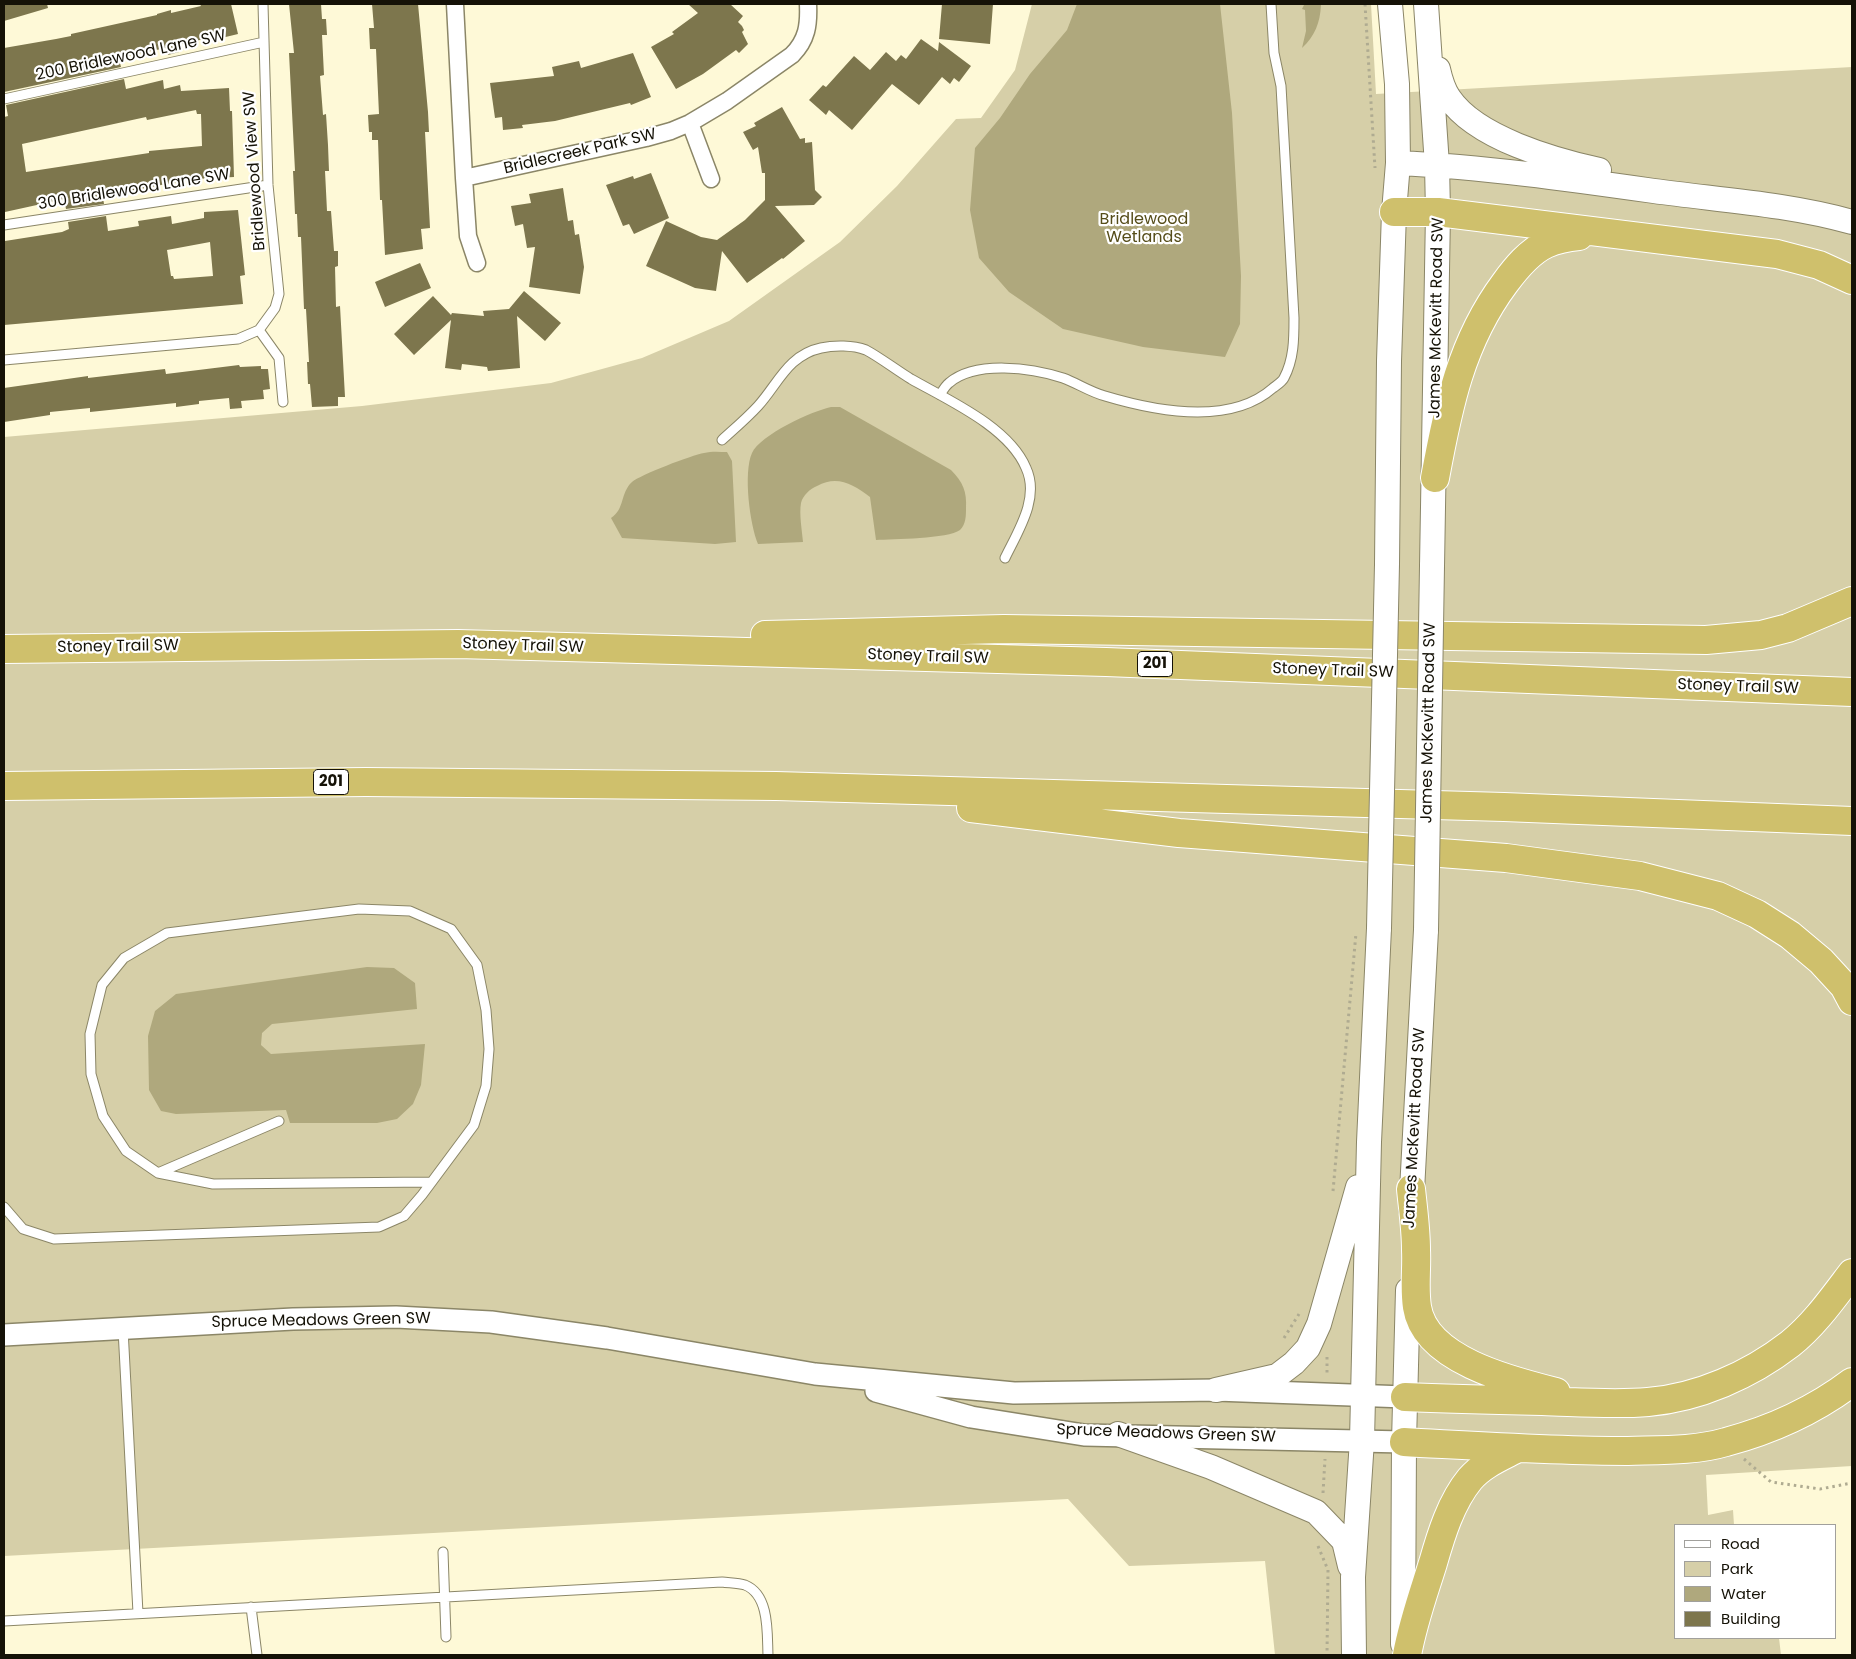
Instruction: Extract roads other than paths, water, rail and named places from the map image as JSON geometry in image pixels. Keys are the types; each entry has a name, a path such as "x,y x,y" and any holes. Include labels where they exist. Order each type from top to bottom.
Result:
{"highway":[{"path":"1394,212 1438,212 1777,254 1819,265 1852,280"},
{"path":"1435,478 1449,402 1467,350 1486,310 1515,269 1544,245 1561,239 1596,233"},
{"path":"458,644 1004,629 1706,640 1760,635 1788,628 1852,601"},
{"name":"Stoney Trail SW","path":"4,648 458,644 1106,662 1852,692"},
{"name":"201","path":"4,786 366,782 776,786 1504,807 1852,821"},
{"path":"776,786 1179,833 1506,858 1640,876 1718,896 1757,914 1790,935 1821,961 1844,986 1852,1001"},
{"path":"1412,1189 1417,1307 1429,1335 1439,1345 1460,1359 1494,1373 1540,1388 1601,1403"},
{"path":"1405,1398 1601,1403 1648,1402 1686,1395 1728,1382 1761,1365 1791,1344 1825,1309 1852,1273"},
{"path":"1404,1442 1519,1448 1666,1450 1725,1443 1780,1424 1834,1396 1852,1382"},
{"path":"1405,1655 1421,1595 1440,1537 1456,1503 1470,1480 1484,1466 1519,1448"}],"main road":[{"path":"1354,1655 1354,1578 1362,1440 1369,1142 1368,928 1387,564 1394,212 1398,163 1397,84 1390,4"},
{"name":"James McKevitt Road SW","path":"1405,1655 1405,1398 1412,1189 1426,930 1435,478 1438,212 1430,38 1426,4"},
{"path":"1430,38 1441,80 1448,97 1469,119 1498,137 1568,163 1622,175 1741,193 1782,207"},
{"path":"1398,163 1437,165 1782,207 1852,222"},
{"path":"1216,1390 1278,1376 1308,1348 1319,1324 1351,1220 1369,1142"},
{"path":"1118,1434 1211,1467 1316,1512 1344,1541 1354,1578"}],"street":[{"path":"455,4 468,236 477,264"},
{"path":"808,4 816,4"},
{"name":"Bridlecreek Park SW","path":"464,178 646,138 690,123 726,101 792,55 799,48 808,30 808,4"},
{"path":"690,123 711,179"},
{"name":"Spruce Meadows Green SW","path":"4,1335 293,1318 396,1316 491,1322 607,1338 815,1374 1014,1393 1216,1390 1405,1398"},
{"name":"Spruce Meadows Green SW","path":"815,1374 971,1417 1084,1435 1118,1434 1404,1442"}],"lane":[{"name":"Bridlewood View SW","path":"259,330 275,308 279,294 268,185 263,4"},
{"path":"940,395 949,383 960,377 1000,367 1032,370 1056,376 1102,396 1141,406 1182,411 1223,410 1260,400 1283,379 1293,354 1294,318 1282,86 1274,53 1271,4"},
{"name":"200 Bridlewood Lane SW","path":"4,99 264,42"},
{"name":"300 Bridlewood Lane SW","path":"4,225 268,185"},
{"path":"4,360 238,339 259,330 279,358 284,402"},
{"path":"722,440 759,405 791,362 819,348 845,346 865,350 987,425 1012,445 1027,469 1031,496 1022,523 1005,558"},
{"path":"4,1207 23,1228 54,1239 378,1227 404,1216 431,1182 474,1125 486,1086 489,1049 486,1010 477,965 451,929 410,911 358,910 166,933 124,958 102,986 90,1034 91,1074 103,1116 126,1151 158,1173 213,1184 431,1182"},
{"path":"158,1173 279,1121"},
{"path":"122,1328 138,1613"},
{"path":"444,1552 446,1637"},
{"path":"4,1621 722,1582 746,1585 761,1599 767,1624 768,1655"},
{"path":"251,1607 257,1655"}],"water":[{"path":"1077,4 1220,4 1232,113 1241,276 1240,324 1225,357 1143,347 1063,329 1009,292 979,258 970,210 975,148 1000,118 1030,74 1067,30"},
{"path":"1304,5 1321,5 1319,18 1316,29 1302,48 1306,31 1305,10 1302,9"},
{"path":"831,407 840,407 951,470 959,479 966,497 965,520 960,530 933,537 876,540 870,497 845,482 831,481 812,489 802,500 800,512 803,542 758,544 752,525 748,486 749,462 752,453 765,439 787,425 812,413"},
{"path":"710,452 727,452 732,461 736,542 715,544 622,538 611,518 621,506 628,486 632,482 678,461"},
{"path":"367,967 394,968 415,983 417,1009 272,1024 262,1033 261,1045 271,1054 425,1044 421,1085 413,1104 397,1119 377,1123 290,1123 286,1110 176,1114 161,1111 149,1090 148,1036 155,1011 176,994"}],"park label":[{"name":"Bridlewood Wetlands","path":"1144,229"}]}
